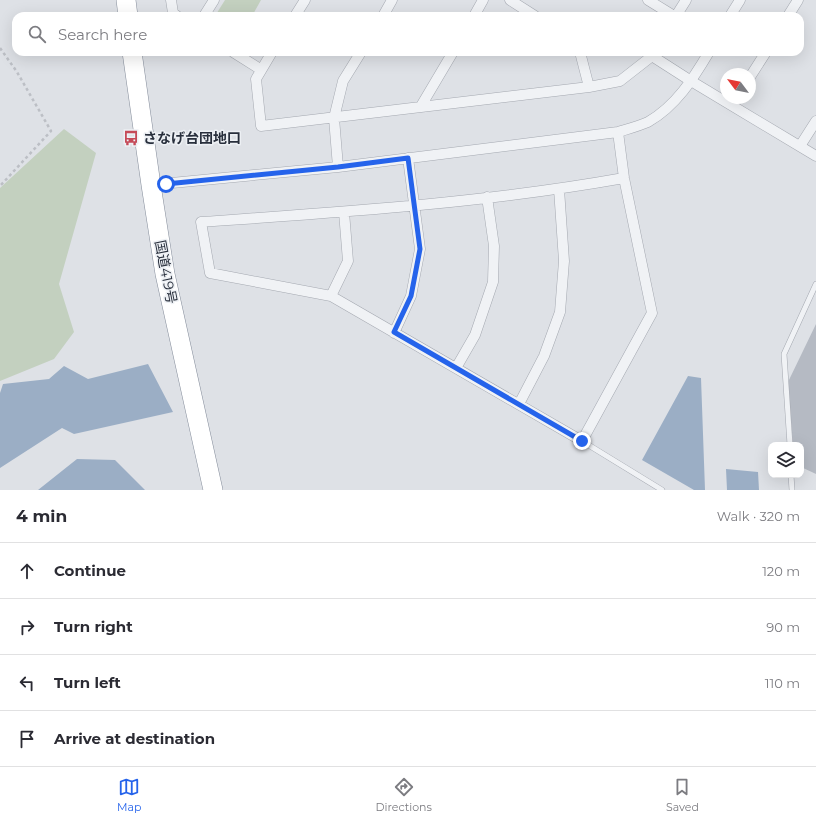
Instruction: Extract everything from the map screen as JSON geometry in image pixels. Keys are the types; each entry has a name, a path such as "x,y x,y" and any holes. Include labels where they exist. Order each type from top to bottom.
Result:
{"highway":[{"path":"126,0 128,12"},
{"name":"国道419号","path":"133,56 165,274 213,490"}],"street":[{"path":"171,0 173,12"},
{"path":"206,12 214,0"},
{"path":"298,12 305,0"},
{"path":"384,12 392,0"},
{"path":"476,12 483,0"},
{"path":"510,0 529,12"},
{"path":"648,0 668,12"},
{"path":"678,12 686,0"},
{"path":"732,12 740,0"},
{"path":"790,12 798,0"},
{"path":"239,56 260,70"},
{"path":"269,56 256,79 261,126 589,87 620,81 651,56"},
{"path":"338,167 334,118 343,81 359,56"},
{"path":"421,106 451,56"},
{"path":"581,56 589,87"},
{"path":"656,56 691,81 720,95"},
{"path":"151,185 338,167 618,132 647,122 672,104 691,81 707,56"},
{"path":"756,68 763,56"},
{"path":"738,104 816,156"},
{"path":"800,146 816,120"},
{"path":"618,132 624,178 652,313 582,441 331,296 210,273 201,222 344,212 414,205 560,189 624,178"},
{"path":"394,332 411,296 420,249 408,158"},
{"path":"519,404 544,356 560,312 564,261 560,189"},
{"path":"456,368 475,335 493,282 494,246 487,197"},
{"path":"331,296 348,261 344,212"}],"lane":[{"path":"790,442 784,354 816,284"},
{"path":"582,441 662,490"},
{"path":"791,478 792,490"}],"path":[{"path":"0,48 17,72 51,131 0,186"}],"green space":[{"path":"225,0 261,0 254,12 218,12"},
{"path":"64,129 96,153 59,284 74,332 54,359 0,381 0,188"}],"water":[{"path":"148,364 173,412 74,434 62,428 0,468 0,393 3,384 49,379 64,366 88,379"},
{"path":"688,376 701,378 705,490 694,490 642,460"},
{"path":"77,459 115,460 145,490 38,490"},
{"path":"726,469 758,472 759,490 727,490"}],"building":[{"path":"816,324 816,474 804,468 804,442 793,442 788,382"}],"place":[{"name":"さなげ台団地口","path":"131,138"}],"route":[{"path":"166,184 338,167 408,158 420,249 411,296 394,332 582,441"}]}
